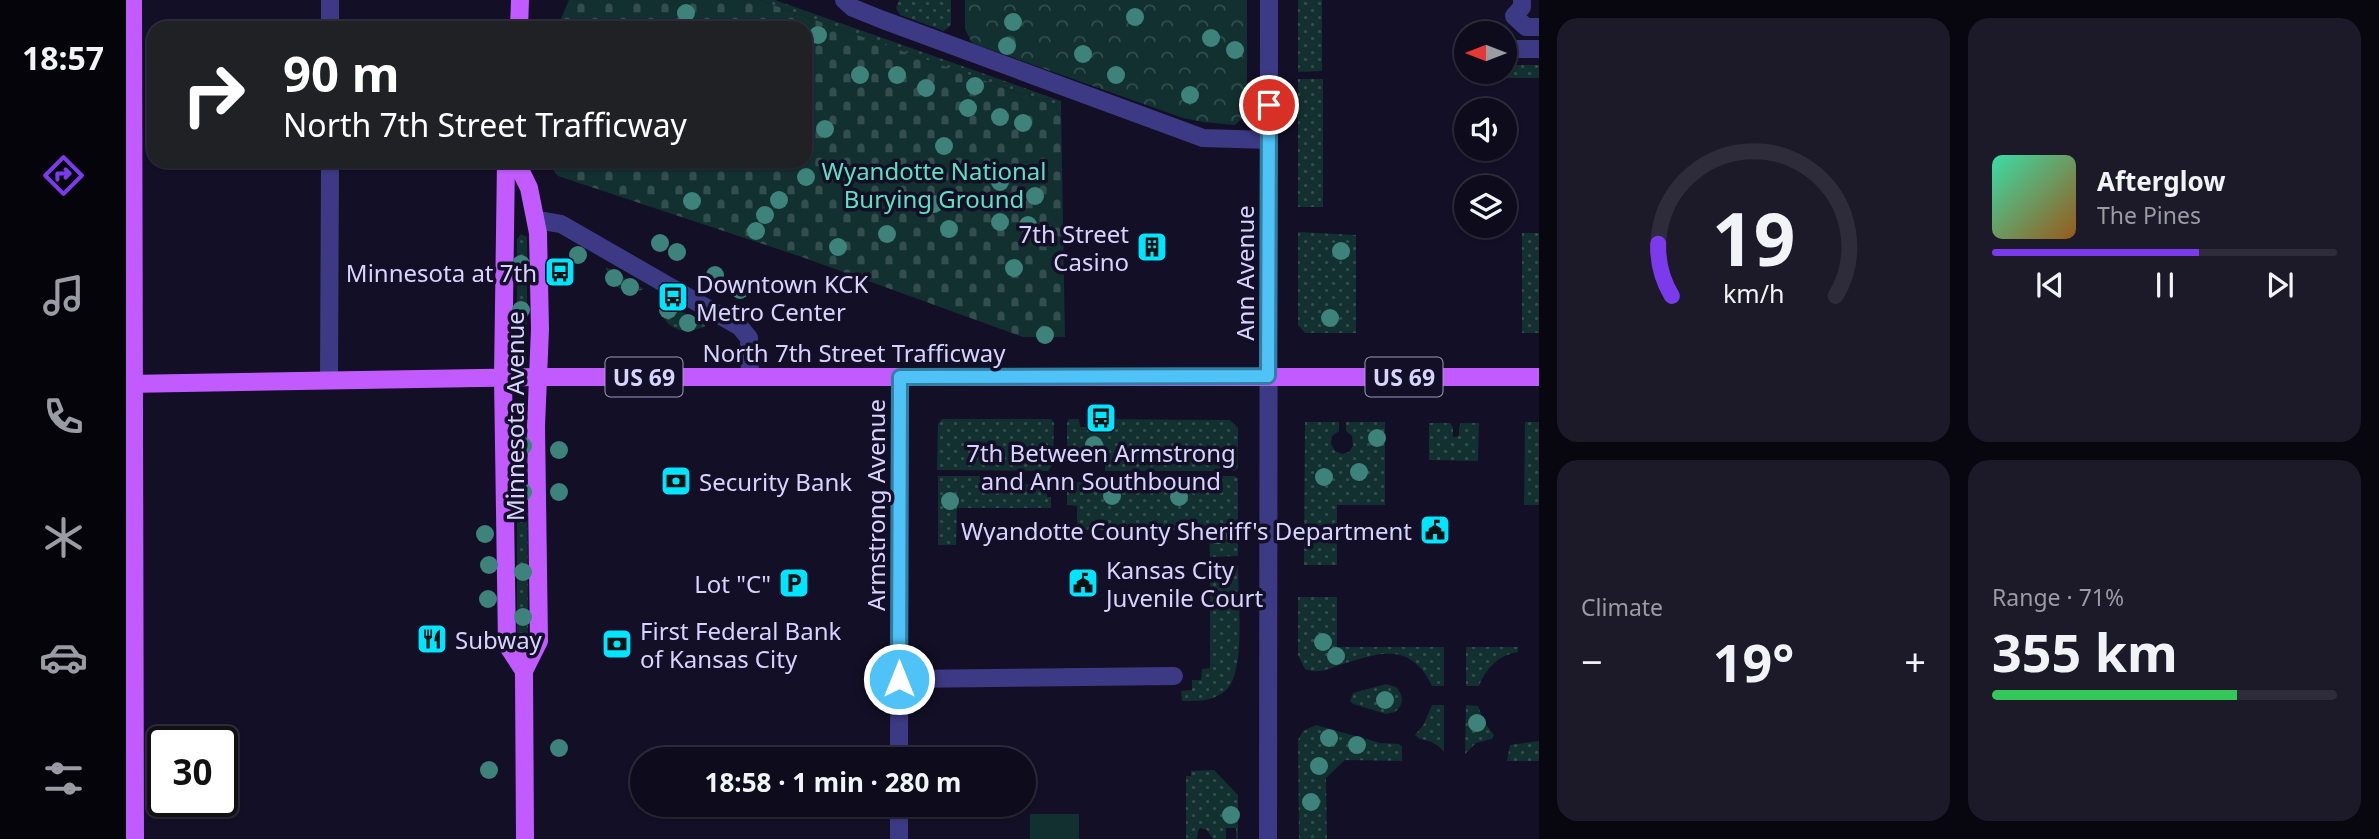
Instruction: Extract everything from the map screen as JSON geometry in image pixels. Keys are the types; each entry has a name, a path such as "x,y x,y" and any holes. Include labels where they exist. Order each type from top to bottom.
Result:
{"main road":[{"path":"133,0 129,384 135,839"},
{"path":"519,21 520,0"},
{"name":"Minnesota Avenue","path":"506,168 503,377 507,645 524,671"},
{"name":"Minnesota Avenue","path":"519,168 529,188 537,220 540,329 536,426 539,641 524,671 524,839"},
{"name":"North 7th Street Trafficway","path":"129,384 503,377 1539,377"}],"street":[{"path":"330,0 330,21"},
{"path":"844,0 853,8 883,20 1203,138 1269,140"},
{"name":"Ann Avenue","path":"1268,839 1269,0"},
{"path":"1524,8 1526,27 1539,27"},
{"path":"1517,49 1539,49"},
{"path":"329,380 330,168"},
{"path":"537,220 561,224 740,327 749,338 750,376"},
{"name":"Armstrong Avenue","path":"899,747 900,377"},
{"path":"899,679 1174,676"},
{"path":"899,817 899,839"}],"green space":[{"name":"Wyandotte National Burying Ground","path":"569,0 759,0 1061,108 1065,337 1023,337 802,257 558,176 552,168 812,168 812,21 560,21"},
{"path":"759,0 775,0 1061,101 1061,108"},
{"path":"899,0 951,0 951,25 944,31 900,15 896,8"},
{"path":"965,0 1247,0 1245,116 1235,125 1183,118 972,43 965,29"},
{"path":"1298,0 1322,0 1322,71 1298,72"},
{"path":"1517,65 1539,65 1539,78 1517,78"},
{"path":"1298,79 1323,79 1323,207 1298,207"},
{"path":"1298,232 1356,235 1356,333 1305,333 1298,325"},
{"path":"1522,233 1539,233 1539,333 1522,333"},
{"path":"521,234 527,237 527,326 523,331 517,328 517,239"},
{"path":"606,267 644,289 631,292 619,288 611,280"},
{"path":"658,297 706,326 688,331 673,327 663,316"},
{"path":"942,419 1051,419 1054,423 1053,464 1048,471 937,470 938,424"},
{"path":"1069,419 1079,419 1080,427 1097,427 1098,419 1230,420 1238,428 1238,468 1234,471 1105,471 1105,463 1073,462 1073,451 1067,451"},
{"path":"1305,422 1339,422 1339,431 1332,436 1331,444 1335,451 1342,454 1349,452 1353,446 1352,436 1346,431 1346,422 1385,422 1385,505 1337,505 1337,565 1304,565"},
{"path":"1525,422 1539,422 1539,505 1524,505"},
{"path":"1429,423 1450,423 1453,437 1459,436 1461,423 1479,423 1478,461 1429,460"},
{"path":"523,428 527,432 528,637 523,642 517,637 517,433"},
{"path":"1105,475 1238,478 1238,556 1210,557 1209,530 1077,530 1077,506 1067,505 1067,485 1071,482 1105,482"},
{"path":"938,476 1013,476 1014,484 1046,484 1047,497 1051,497 1051,508 957,508 956,545 938,545"},
{"path":"1210,564 1238,565 1239,640 1236,668 1231,684 1221,694 1206,700 1182,701 1181,691 1192,690 1192,680 1201,680 1202,669 1210,668"},
{"path":"1298,597 1337,597 1337,647 1444,647 1444,686 1432,686 1413,661 1391,654 1365,657 1321,671 1305,669 1298,655"},
{"path":"1466,647 1518,647 1518,652 1494,663 1479,686 1466,686"},
{"path":"1386,684 1396,687 1402,697 1395,712 1386,714 1350,701 1353,693"},
{"path":"1432,705 1444,705 1444,752 1435,744 1415,735 1424,724"},
{"path":"1466,705 1478,706 1484,722 1494,735 1492,739 1476,743 1465,754"},
{"path":"1316,725 1380,743 1399,744 1402,747 1402,761 1345,760 1326,778 1327,839 1299,839 1298,740 1303,731"},
{"path":"1539,741 1539,761 1507,761 1510,745"},
{"path":"1214,770 1238,795 1238,839 1236,828 1226,828 1226,839 1213,839 1207,830 1200,828 1197,839 1186,839 1186,776 1191,776 1191,771"},
{"path":"1036,814 1079,814 1079,839 1030,839 1030,817 1036,817"}],"place":[{"name":"7th Street Casino","path":"1152,247"},
{"name":"Minnesota at 7th","path":"560,272"},
{"name":"Downtown KCK Metro Center","path":"673,297"},
{"name":"7th Between Armstrong and Ann Southbound","path":"1101,418"},
{"name":"Security Bank","path":"676,481"},
{"name":"Wyandotte County Sheriff's Department","path":"1435,530"},
{"name":"Lot \"C\"","path":"794,583"},
{"name":"Kansas City Juvenile Court","path":"1083,583"},
{"name":"Subway","path":"432,639"},
{"name":"First Federal Bank of Kansas City","path":"617,644"}],"route":[{"path":"899,679 900,377 1268,376 1269,105"}]}
